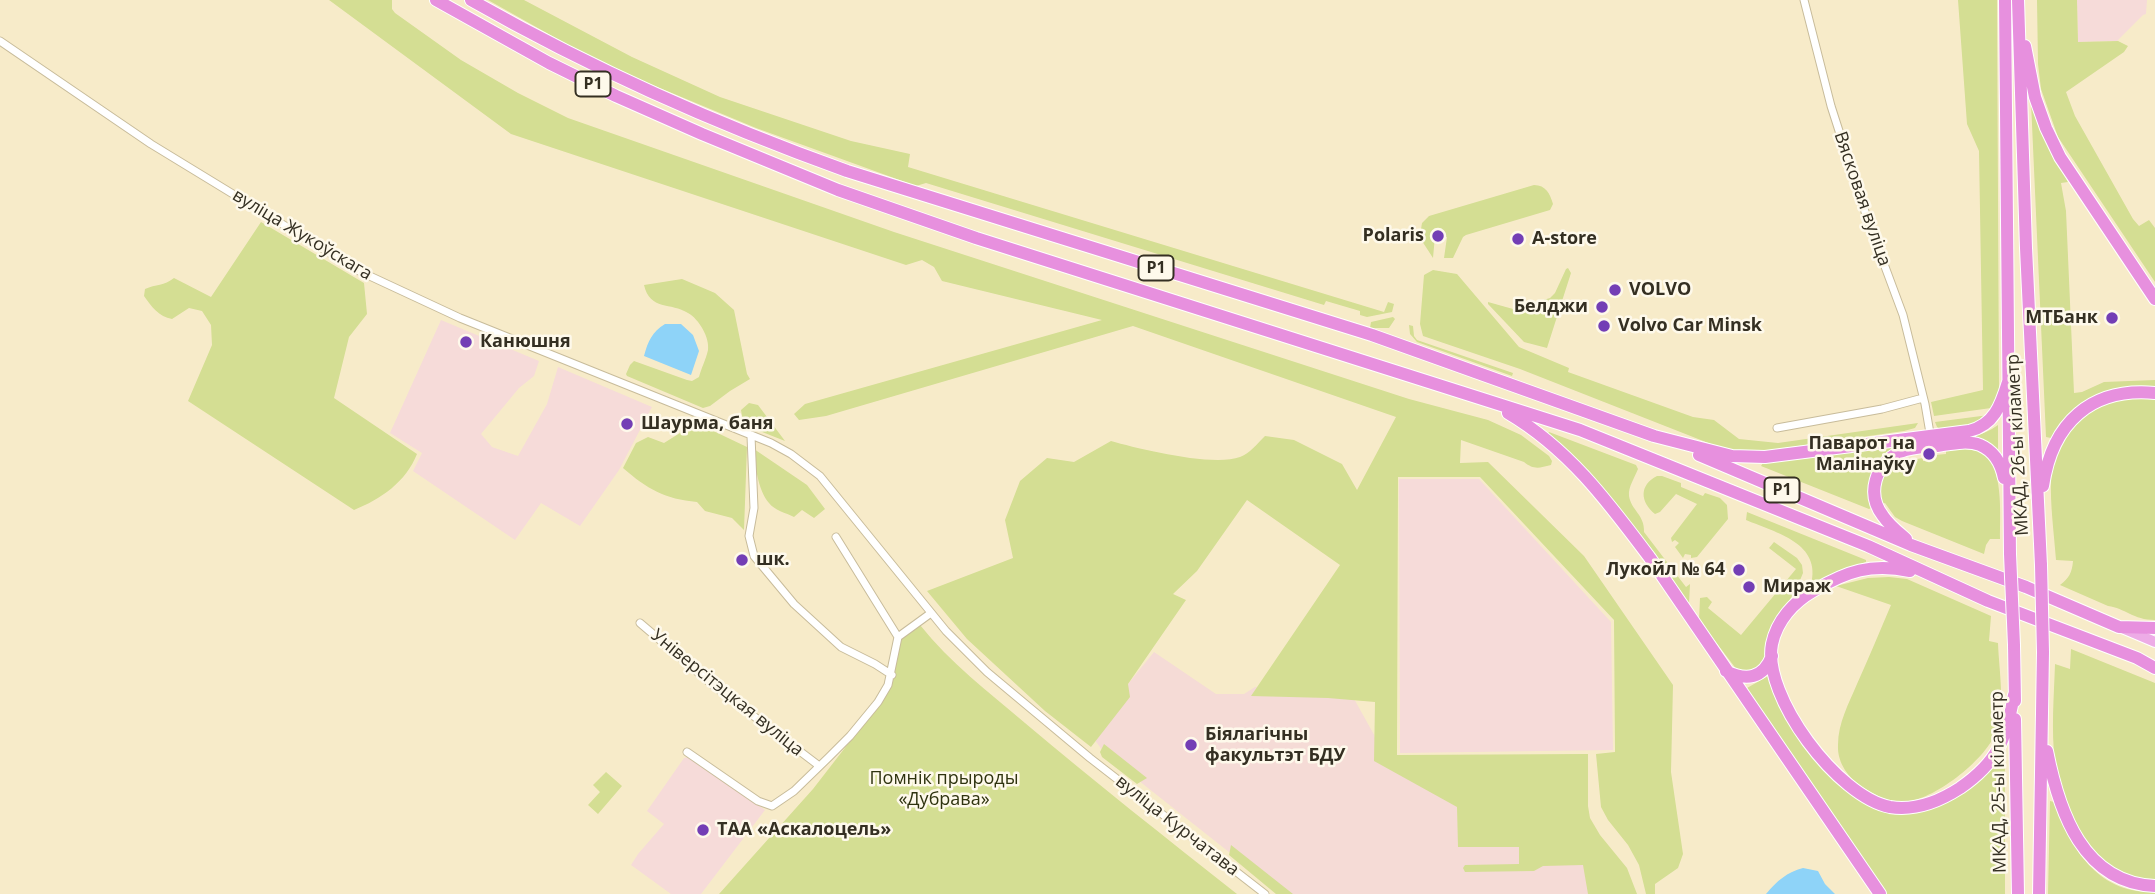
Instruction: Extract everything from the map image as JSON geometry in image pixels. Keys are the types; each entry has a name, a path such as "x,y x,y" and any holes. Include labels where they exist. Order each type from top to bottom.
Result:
{"highway":[{"name":"Р1","path":"436,0 616,96 838,190 975,238 1580,430 1868,546 1987,601 2155,666"},
{"name":"Р1","path":"471,0 558,48 686,109 763,141 846,171 1372,335 1654,436 1911,545 2026,587 2119,627"},
{"path":"2014,2 2035,97 2046,128 2067,168 2155,299"},
{"name":"МКАД, 26-ы кіламетр","path":"2014,2 2008,382 2008,499 2014,669"},
{"name":"МКАД, 26-ы кіламетр","path":"2014,2 2040,524 2043,724"},
{"path":"1911,545 1883,517 1875,498 1874,485 1882,466 1903,451 1979,429 1987,424 2001,404 2008,382"},
{"path":"2040,524 2049,457 2060,434 2070,422 2090,404 2104,398 2136,392 2155,393"},
{"path":"1488,401 1524,423 1576,464 1597,489 1650,558 1880,894"},
{"path":"1654,436 1716,453 1753,458 1931,442 1970,442 1991,452 2000,463 2008,499"},
{"path":"1931,575 1878,567 1831,580 1798,600 1775,634 1772,645 1774,675 1783,702 1798,727 1821,758 1856,792 1890,807 1910,807 1938,800 1974,778 1994,757 2005,737 2014,695"},
{"path":"2119,627 2155,628"},
{"path":"1726,671 1739,678 1747,678 1764,670 1772,656"},
{"name":"МКАД, 25-ы кіламетр","path":"2014,669 2018,894"},
{"path":"2043,724 2051,772 2060,801 2080,843 2102,868 2116,877 2155,886"},
{"path":"2039,894 2043,724"}],"main road":[{"name":"Р1","path":"2119,627 2155,642"}],"street":[{"name":"Вясковая вуліца","path":"1804,0 1830,106 1903,315 1931,442"},
{"name":"вуліца Жукоўскага","path":"0,41 151,144 359,271 460,318 791,454 820,476 931,613"},
{"path":"1777,428 1924,401"},
{"path":"751,436 754,508 750,536 754,556 794,604 841,648 876,664 892,675"},
{"path":"818,765 829,757 878,702 892,675 898,637 836,537"},
{"path":"898,637 931,613"},
{"name":"вуліца Курчатава","path":"931,613 987,673 1090,758 1265,894"},
{"name":"Універсітэцкая вуліца","path":"640,623 714,686 818,765 794,791 772,806 758,801 687,752"}],"shaded area":[{"path":"2077,0 2147,0 2146,14 2117,41 2078,42"},
{"path":"441,320 539,361 534,376 519,388 481,434 492,447 518,456 547,404 558,367 652,407 619,470 580,526 541,503 515,540 413,471 422,453 390,433"},
{"path":"1399,479 1479,479 1611,622 1613,750 1400,753"},
{"path":"1154,652 1216,694 1244,694 1255,687 1348,688 1392,767 1594,855 1611,894 1282,894 1105,754 1089,732"},
{"path":"689,757 765,810 701,894 671,894 631,865 664,824 647,811 684,758"}],"green space":[{"path":"329,0 392,0 395,13 461,60 568,118 894,232 1409,399 1488,420 1521,435 1549,456 1551,465 1534,467 1461,440 1460,463 1488,462 1584,556 1673,685 1671,772 1683,854 1678,868 1655,884 1655,894 1646,894 1639,865 1601,807 1596,754 1615,752 1614,620 1480,477 1398,477 1397,755 1588,754 1590,818 1627,868 1637,894 1588,894 1583,865 1543,866 1534,871 1465,872 1465,865 1519,864 1519,847 1458,847 1457,807 1374,761 1375,702 1251,696 1340,565 1247,500 1197,571 1173,594 1186,600 1128,684 1130,697 1091,747 1045,711 967,639 927,591 1013,558 1005,520 1020,481 1047,458 1074,462 1111,441 1176,456 1228,460 1247,453 1265,436 1294,440 1342,464 1357,490 1396,417 1133,326 826,416 799,420 794,414 805,404 1102,320 942,281 934,267 922,260 906,265 511,134"},
{"path":"488,0 524,0 632,57 720,97 851,141 910,154 908,167 1384,312 1388,302 1394,304 1392,312 1367,317 1360,315 1360,311 1326,301 1324,305 926,183 916,186 756,128 602,64"},
{"path":"1958,0 1997,0 1999,391 1994,409 1987,420 1976,426 1947,431 1937,427 1935,422 1989,415 1991,408 1934,416 1931,402 1983,390 1979,151 1967,124"},
{"path":"2037,0 2077,0 2078,42 2118,41 2128,46 2124,52 2066,92 2075,116 2133,219 2139,226 2149,220 2155,228 2155,282 2058,137 2041,89"},
{"path":"2031,102 2043,137 2068,182 2061,183 2066,211 2074,393 2104,382 2155,380 2155,390 2128,390 2058,430 2051,438 2046,437"},
{"path":"1534,185 1544,188 1549,194 1553,204 1550,210 1466,235 1453,258 1444,258 1447,237 1435,236 1433,258 1422,241 1419,241 1422,223 1429,216"},
{"path":"261,222 364,283 367,314 349,337 334,398 417,454 399,481 374,501 354,510 188,401 212,345 211,325 202,311 189,308 172,319 167,318 144,296 145,289 174,278 211,297"},
{"path":"1568,268 1571,273 1547,348 1524,342 1488,304 1513,309 1550,298"},
{"path":"1433,270 1457,274 1519,347 1569,368 1568,372 1693,417 1714,420 1739,439 1778,443 1918,423 1915,428 1904,431 1756,452 1736,452 1716,446 1520,369 1423,336 1420,324 1424,275"},
{"path":"682,279 715,293 734,310 750,379 703,408 626,374 634,361 687,380 692,381 699,377 708,350 703,329 688,313 651,299 644,285"},
{"path":"1393,317 1395,319 1389,328 1370,328 1371,322"},
{"path":"1409,325 1413,326 1417,340 1513,373 1512,376 1417,342 1410,334"},
{"path":"2144,398 2155,399 2155,620 2135,616 2060,585 2070,575 2073,561 2056,560 2051,498 2055,456 2073,425 2101,405"},
{"path":"749,403 758,405 785,441 743,422 741,410"},
{"path":"1998,425 1998,452 1984,441 1947,439 1980,434"},
{"path":"688,428 707,428 747,447 744,530 732,518 705,511 697,502 657,492 623,468 636,443 648,437 664,443"},
{"path":"1549,432 1636,465 1638,469 1630,489 1630,501 1642,521 1644,532 1686,587 1690,584 1689,604 1632,524 1588,470 1547,435"},
{"path":"1904,444 1885,456 1870,476 1869,509 1761,466 1763,463"},
{"path":"754,449 807,485 825,509 814,518 802,510 794,517 771,505 760,485"},
{"path":"1963,449 1986,455 1993,465 1998,485 2000,539 1990,539 1984,554 1902,521 1895,517 1885,503 1882,504 1880,496 1884,475 1901,461 1908,458 1935,460 1935,455"},
{"path":"1657,476 1681,483 1681,487 1703,496 1705,493 1720,498 1727,505 1728,519 1697,557 1691,558 1691,555 1685,554 1683,558 1675,547 1679,543 1675,540 1672,542 1671,538 1697,504 1676,494 1655,514 1646,504 1644,494 1647,484"},
{"path":"1747,512 1866,562 1811,585 1813,571 1810,559 1803,549 1783,535 1746,520"},
{"path":"1774,542 1797,558 1803,573 1796,590 1771,628 1765,657 1758,668 1748,672 1737,670 1699,620 1700,598 1707,597 1712,602 1708,608 1741,635 1796,569 1769,548"},
{"path":"1868,578 1907,579 1991,616 1989,641 1998,643 2001,701 1995,734 1981,755 1957,777 1929,795 1904,802 1873,794 1859,784 1845,770 1838,752 1838,737 1844,713 1891,605 1836,586"},
{"name":"Помнік прыроды «Дубрава»","path":"920,625 957,665 984,688 1237,894 719,894 813,789 889,691 900,639"},
{"path":"2071,649 2155,683 2155,881 2141,880 2128,874 2106,862 2095,852 2076,824 2062,793 2054,750 2055,664 2070,669"},
{"path":"1768,676 1787,721 1815,761 1849,792 1875,803 1908,812 1994,764 2005,750 2005,894 1886,894 1752,699 1747,688"},
{"path":"1104,744 1147,778 1137,784 1102,757 1100,752"},
{"path":"606,772 622,786 598,814 588,805 600,792 593,785"},
{"path":"2050,801 2054,802 2078,852 2102,877 2135,891 2155,894 2048,894"},
{"path":"1231,845 1293,894 1276,894 1229,855"}],"water":[{"path":"665,324 681,324 693,335 699,351 691,375 644,356 651,337"},
{"path":"1803,868 1818,871 1835,894 1766,894 1783,878"}],"place":[{"name":"Polaris","path":"1438,236"},
{"name":"А-store","path":"1518,239"},
{"name":"VOLVO","path":"1615,290"},
{"name":"Белджи","path":"1602,307"},
{"name":"МТБанк","path":"2112,318"},
{"name":"Volvo Car Minsk","path":"1604,326"},
{"name":"Канюшня","path":"466,342"},
{"name":"Шаурма, баня","path":"627,424"},
{"name":"Паварот на Малінаўку","path":"1929,454"},
{"name":"шк.","path":"742,560"},
{"name":"Лукойл № 64","path":"1739,570"},
{"name":"Мираж","path":"1749,587"},
{"name":"Біялагічны факультэт БДУ","path":"1191,745"},
{"name":"ТАА «Аскалоцель»","path":"703,830"}]}
